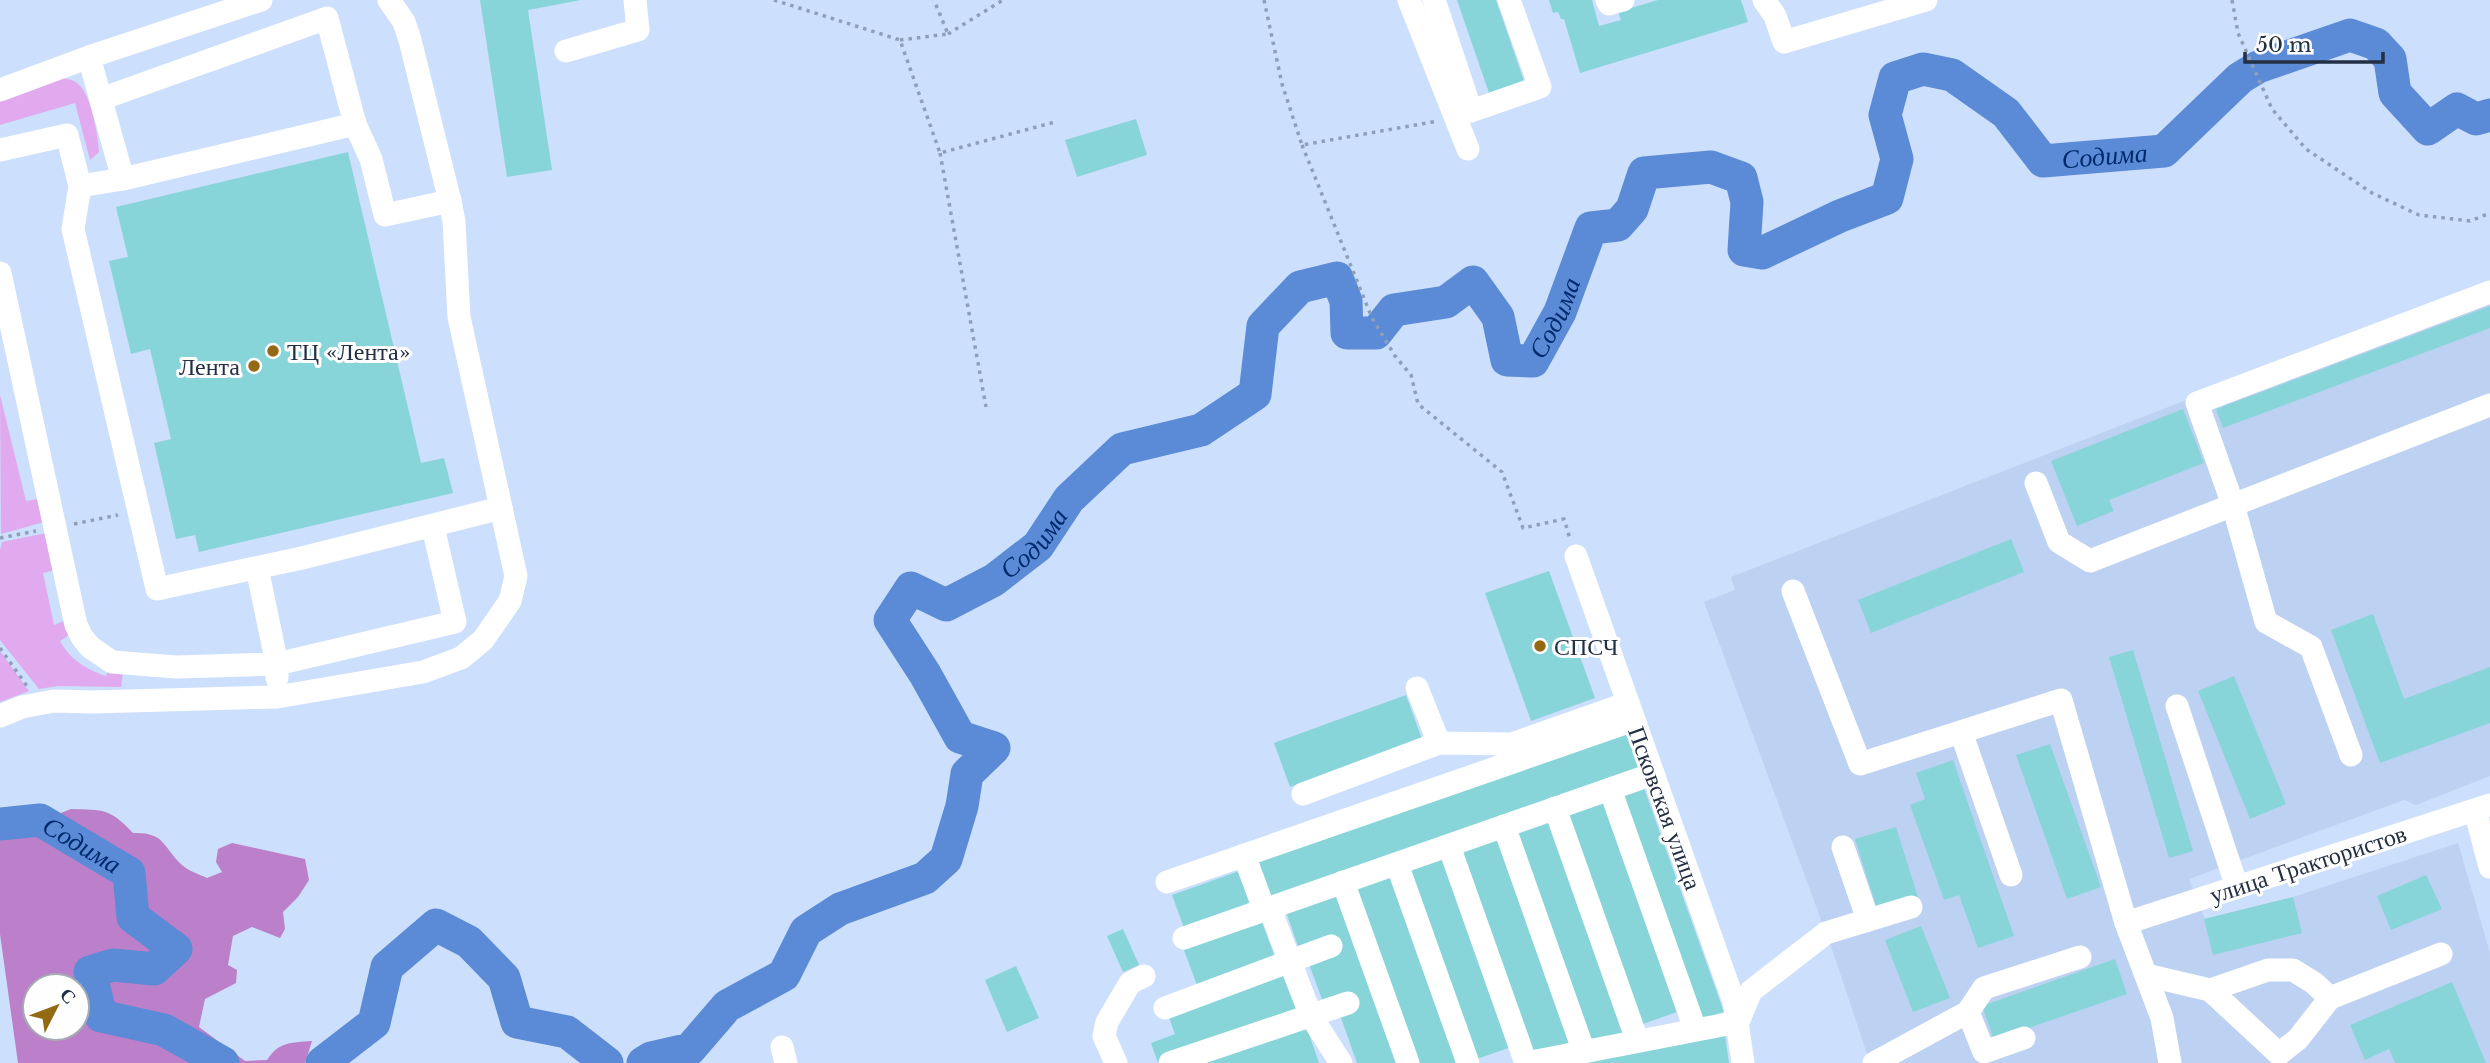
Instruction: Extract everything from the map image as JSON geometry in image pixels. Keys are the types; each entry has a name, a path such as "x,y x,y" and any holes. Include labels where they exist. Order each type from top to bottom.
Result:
{"street":[{"path":"0,90 89,57 261,0"},
{"path":"0,716 54,701 277,697 424,672 448,664 472,650 492,629 510,601 516,576 458,317 454,222 450,201 410,40 396,6 389,0"},
{"path":"566,51 638,30 635,0"},
{"path":"1409,0 1464,114"},
{"path":"1434,0 1464,114 1468,149"},
{"path":"1464,114 1540,87 1509,0"},
{"path":"1608,0 1609,4 1623,0"},
{"path":"1764,0 1774,16 1784,42 1926,0"},
{"path":"101,99 327,18 355,124 371,159 385,215 450,201"},
{"path":"89,57 123,179"},
{"path":"79,186 123,179 355,124"},
{"path":"0,150 67,135 79,186 73,229 157,589 433,527 501,508"},
{"path":"0,273 72,607 82,637 101,657 124,664 176,667 277,664 455,622 433,527"},
{"path":"2351,755 2311,646 2266,622 2233,505 2197,403 2490,292"},
{"path":"2036,483 2059,542 2090,561 2490,405"},
{"name":"Псковская улица","path":"1576,556 1734,1002 1742,1063"},
{"path":"257,568 277,664 277,697"},
{"path":"1793,591 1860,765 2061,699 2126,923 2162,1018 2170,1063"},
{"path":"1417,688 1439,743"},
{"path":"2177,706 2237,887"},
{"path":"1303,794 1439,743 1512,744 1631,711"},
{"path":"1167,883 1631,711"},
{"path":"1961,732 2011,875"},
{"path":"1184,938 1653,774"},
{"path":"1610,789 1695,1029"},
{"path":"1555,808 1637,1040"},
{"path":"2483,808 2490,867"},
{"name":"улица Трактористов","path":"2126,923 2483,808"},
{"path":"1504,826 1584,1052"},
{"path":"1449,845 1526,1063 1738,1021 1751,991 1826,933 1911,907"},
{"path":"1843,847 1868,920"},
{"path":"1244,855 1261,901 1273,917 1311,1016 1341,1063"},
{"path":"1397,864 1468,1063"},
{"path":"1343,883 1408,1063"},
{"path":"1165,1008 1331,946"},
{"path":"2146,975 2210,990 2281,1058 2330,998 2441,954"},
{"path":"1874,1063 1968,1012 1984,988 2080,957"},
{"path":"2210,990 2268,970 2293,970 2314,983 2330,998"},
{"path":"1116,1063 1104,1036 1107,1022 1130,983 1144,976"},
{"path":"1170,1063 1348,1003"},
{"path":"1968,1012 1984,1052 2024,1038"}],"path":[{"path":"774,0 900,40 948,34 1003,0"},
{"path":"934,0 948,34"},
{"path":"1264,0 1282,84 1301,145 1372,318 1395,356 1411,375 1418,404 1502,472 1523,528 1564,519 1576,556"},
{"path":"2231,0 2238,33 2272,109 2306,149 2372,193 2419,215 2470,221 2490,213"},
{"path":"900,40 940,153 986,407"},
{"path":"1301,145 1464,114"},
{"path":"940,153 1055,122"},
{"path":"0,648 40,703"}],"shaded area":[{"path":"61,78 77,83 90,105 99,152 90,160 75,103 0,125 0,100"},
{"path":"2490,282 2490,776 2416,805 2404,800 2189,879 2205,919 2293,897 2458,843 2490,953 2490,1063 1870,1063 1834,955 1704,602 1735,590 1731,577"},
{"path":"0,395 26,501 38,499 44,522 1,534"},
{"path":"46,533 56,570 43,573 54,625 66,620 72,633 60,641 74,659 91,670 106,676 110,666 123,672 121,687 58,686 39,689 0,640 2,542"},
{"path":"0,651 29,691 0,702"},
{"path":"71,809 112,815 133,833 157,838 184,867 207,878 222,872 216,862 218,849 232,843 305,859 309,880 298,897 283,912 285,929 280,938 252,927 233,936 228,965 237,970 236,983 205,999 199,1027 245,1061 267,1060 281,1046 312,1041 305,1063 18,1063 0,934 0,837"}],"building":[{"path":"480,0 581,0 528,10 552,170 507,177"},
{"path":"1457,0 1496,0 1524,81 1489,93"},
{"path":"1549,0 1592,0 1599,26 1621,20 1618,12 1658,0 1741,0 1748,22 1580,73 1564,19 1561,19 1558,12 1553,13"},
{"path":"1136,119 1147,155 1077,177 1065,140"},
{"name":"ТЦ «Лента»","path":"348,152 421,463 444,458 453,493 199,552 195,535 176,539 154,443 171,439 150,349 131,354 109,261 128,257 116,207"},
{"path":"2490,306 2490,328 2223,428 2216,409"},
{"path":"2183,409 2204,463 2109,500 2114,511 2077,526 2051,461"},
{"path":"2011,539 2024,572 1871,633 1858,600"},
{"name":"СПСЧ","path":"1549,571 1595,698 1531,721 1485,593"},
{"path":"2373,614 2404,699 2490,667 2490,723 2380,763 2331,630"},
{"path":"2133,650 2193,851 2169,858 2109,657"},
{"path":"2234,676 2286,804 2250,819 2198,691"},
{"path":"1406,695 1422,739 1290,787 1274,743"},
{"path":"1629,732 1641,767 1267,898 1255,863"},
{"path":"2050,744 2101,887 2067,899 2016,755"},
{"path":"1953,760 2014,936 1978,948 1959,895 1944,900 1910,805 1925,799 1916,773"},
{"path":"1644,788 1724,1012 1702,1019 1622,796"},
{"path":"1604,802 1677,1012 1640,1025 1566,815"},
{"path":"1552,822 1626,1033 1591,1045 1517,834"},
{"path":"1896,827 1918,897 1877,909 1855,839"},
{"path":"1499,839 1571,1042 1532,1056 1460,852"},
{"path":"1443,857 1511,1047 1477,1059 1409,870"},
{"path":"1242,870 1254,903 1184,928 1172,895"},
{"path":"2426,875 2442,909 2391,930 2377,896"},
{"path":"1390,877 1458,1063 1417,1063 1354,890"},
{"path":"1338,893 1400,1063 1357,1063 1340,1015 1323,1002 1309,964 1339,953 1332,934 1298,946 1286,912"},
{"path":"2293,897 2302,933 2213,955 2204,919"},
{"path":"1262,922 1276,960 1198,988 1184,950"},
{"path":"1921,926 1950,998 1913,1012 1885,940"},
{"path":"1123,929 1139,965 1123,972 1107,936"},
{"path":"2115,959 2127,994 1994,1040 1982,1006"},
{"path":"1016,966 1039,1018 1007,1032 985,980"},
{"path":"1282,973 1297,1012 1158,1063 1151,1043 1175,1034 1168,1015"},
{"path":"2452,982 2486,1063 2395,1063 2389,1049 2365,1060 2350,1025"},
{"path":"1307,1028 1319,1063 1206,1063"},
{"path":"1725,1035 1729,1063 1574,1063"}],"waterway":[{"name":"Содима","path":"643,1063 651,1058 690,1049 727,1006 784,975 806,931 840,909 925,878 946,859 962,806 967,774 994,748 960,737 925,674 890,620 911,588 946,605 994,580 1038,546 1069,499 1122,449 1201,430 1255,394 1263,326 1300,287 1337,278 1346,301 1347,333 1376,333 1394,310 1446,302 1473,282 1498,317 1507,360 1533,361 1560,312 1591,228 1618,225 1632,209 1644,173 1711,167 1741,178 1747,202 1744,250 1762,253 1840,216 1887,198 1897,159 1885,115 1895,78 1923,69 1952,75 2006,113 2043,161 2164,151 2240,78 2258,67 2350,35 2376,44 2390,59 2395,93 2428,129 2457,109 2476,119 2490,115"},
{"name":"Содима","path":"0,824 40,820 129,873 133,917 176,949 154,969 113,965 90,972 101,1016 164,1030 223,1063"},
{"name":"Содима","path":"322,1063 374,1023 387,967 436,925 469,942 504,978 517,1022 567,1032 607,1063"}],"place":[{"name":"ТЦ «Лента»","path":"273,351"},
{"name":"Лента","path":"254,366"},
{"name":"СПСЧ","path":"1540,646"}]}
